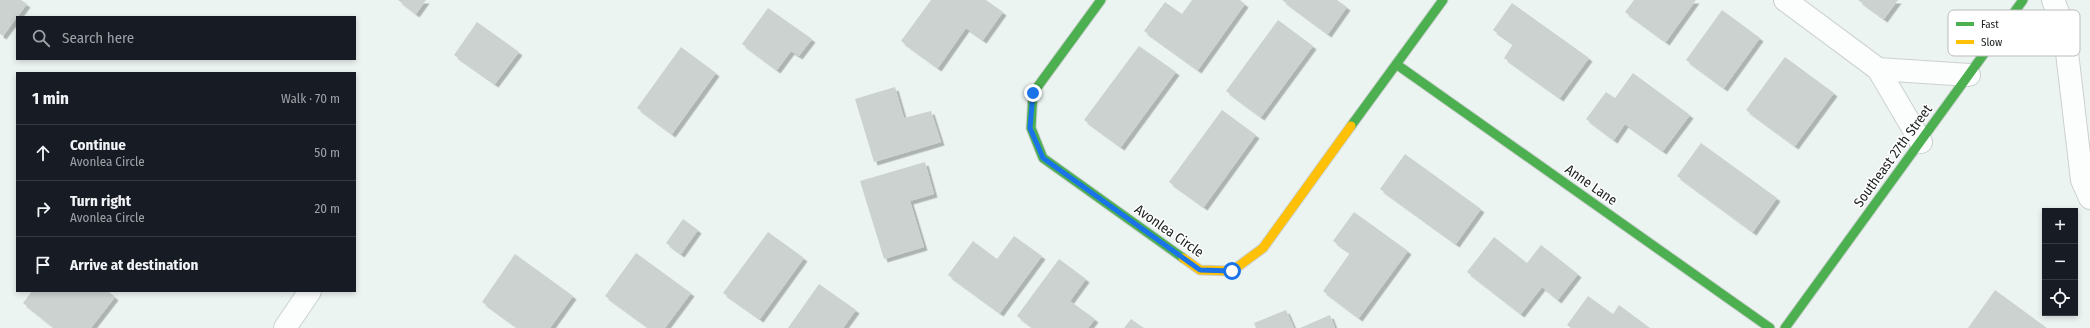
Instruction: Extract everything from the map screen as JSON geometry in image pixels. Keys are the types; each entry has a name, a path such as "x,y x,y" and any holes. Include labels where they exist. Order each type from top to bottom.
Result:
{"street":[{"name":"Avonlea Circle","path":"1101,0 1033,93 1030,128 1043,158 1200,270 1232,271 1263,248 1443,0"},
{"path":"1785,0 1878,69 1921,142"},
{"name":"Southeast 27th Street","path":"2016,10 2023,0"},
{"path":"2054,0 2058,10"},
{"name":"Southeast 27th Street","path":"1784,328 1983,56"},
{"path":"2067,56 2082,180 2090,198"},
{"name":"Anne Lane","path":"1396,64 1770,328"},
{"path":"1878,69 1969,75"},
{"path":"285,328 309,292"}],"building":[{"path":"0,0 21,0 27,4 18,16 16,16 16,19 3,36 0,34"},
{"path":"398,0 426,0 416,14"},
{"path":"931,0 986,0 1003,12 983,40 966,28 938,68 901,41"},
{"path":"1192,0 1240,0 1245,4 1198,70 1144,31 1165,2 1182,14"},
{"path":"1282,0 1337,0 1347,7 1328,34"},
{"path":"1634,0 1696,0 1666,42 1625,12"},
{"path":"1858,0 1898,0 1884,19"},
{"path":"1512,3 1589,58 1560,98 1504,58 1513,44 1493,30"},
{"path":"768,8 812,39 799,56 791,51 777,70 742,44"},
{"path":"1722,10 1760,38 1724,88 1686,60"},
{"path":"1278,20 1313,46 1261,117 1226,91"},
{"path":"477,22 519,52 495,84 454,55"},
{"path":"1139,46 1176,72 1121,147 1084,120"},
{"path":"681,47 716,73 672,134 637,108"},
{"path":"1785,57 1834,93 1795,146 1746,110"},
{"path":"1633,73 1690,115 1663,151 1625,124 1614,140 1586,119 1606,92 1615,98"},
{"path":"895,87 904,118 931,111 941,142 874,162 855,99"},
{"path":"1222,110 1256,135 1204,207 1169,182"},
{"path":"1701,143 1777,198 1753,232 1677,176"},
{"path":"1405,154 1481,209 1456,244 1380,189"},
{"path":"925,162 934,194 910,201 924,247 884,259 860,181"},
{"path":"1354,212 1408,251 1359,318 1323,291 1350,253 1333,241"},
{"path":"683,219 698,230 681,254 666,243"},
{"path":"768,232 804,258 760,319 723,293"},
{"path":"1014,236 1042,256 1000,313 948,275 973,241 997,259"},
{"path":"1494,237 1527,263 1541,245 1578,274 1558,300 1542,287 1521,314 1467,272"},
{"path":"636,253 691,293 665,328 649,328 605,296"},
{"path":"515,254 573,296 550,328 518,328 482,302"},
{"path":"1059,259 1086,279 1070,301 1095,319 1088,328 1033,328 1017,316"},
{"path":"819,284 856,310 843,328 788,328"},
{"path":"1995,290 2047,328 1968,328"},
{"path":"31,292 109,292 115,297 91,328 54,328 23,303"},
{"path":"1588,296 1613,314 1619,305 1650,328 1571,328 1567,325"},
{"path":"1286,310 1294,328 1256,328 1254,323"},
{"path":"1330,315 1335,328 1300,328"},
{"path":"1131,319 1144,328 1124,328"}],"traffic: fast":[{"path":"1101,0 1033,93 1031,128 1043,158 1183,258"},
{"path":"1351,126 1443,0"},
{"path":"2016,10 2023,0"},
{"path":"1785,328 1982,56"},
{"path":"1396,64 1770,328"}],"traffic: slow":[{"path":"1183,258 1200,270 1232,271 1263,248 1351,126"}],"route":[{"path":"1033,93 1030,128 1043,158 1200,270 1232,271"}]}
